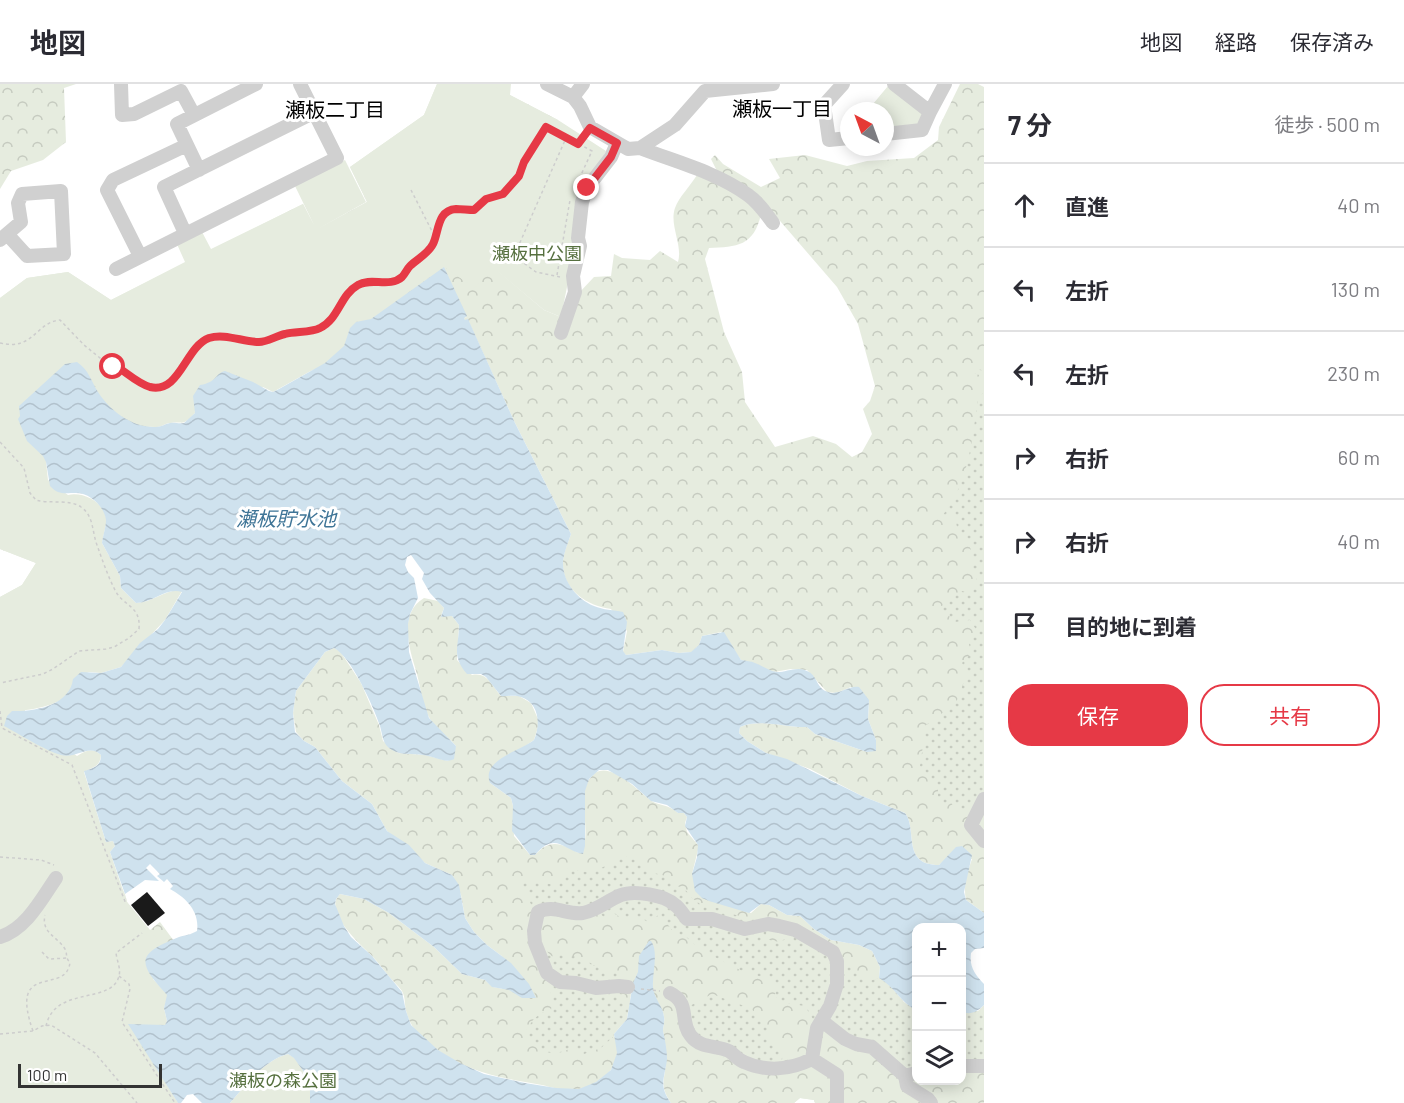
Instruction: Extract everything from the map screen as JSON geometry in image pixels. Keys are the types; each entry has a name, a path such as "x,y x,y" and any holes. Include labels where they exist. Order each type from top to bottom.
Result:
{"street":[{"path":"121,84 122,115 134,114 181,91 194,115"},
{"path":"199,170 177,124 256,84"},
{"path":"116,269 337,158 300,84"},
{"path":"547,84 573,97 580,106 590,128 628,149 640,148 714,176 748,195 760,206 772,223"},
{"path":"573,97 584,84"},
{"path":"640,148 675,125 705,91 773,84"},
{"path":"840,139 830,140 824,105 843,84"},
{"path":"894,84 930,112"},
{"path":"894,133 922,130 945,84"},
{"path":"185,233 164,188 315,112"},
{"path":"561,333 575,292 573,276 580,246 578,238 582,202 587,188 611,157 617,143"},
{"path":"140,256 108,190 113,180 187,145"},
{"path":"61,191 64,254 27,256 4,237 21,222 18,203 22,194 61,191"},
{"path":"984,799 971,825 984,841"},
{"path":"0,937 12,933 20,925 36,908 56,878"},
{"path":"628,987 596,988 560,982 548,973 535,943 534,931 538,912 552,907 568,912 583,913 624,894 649,894 665,898 676,905 687,919 712,918 745,929 768,924 795,930 833,952 837,961 837,984 830,1006 817,1028 812,1059"},
{"path":"670,993 675,995 682,1004 686,1013 685,1026 689,1035 697,1043 728,1051 743,1062 774,1069 789,1068 812,1059"},
{"path":"822,1021 845,1039 872,1047 911,1075 908,1086 931,1103"},
{"path":"812,1059 837,1075 837,1103"},
{"path":"966,1066 984,1066"}],"path":[{"path":"0,343 9,345 29,340 50,323 60,320 84,345 113,367 119,368 150,387 162,387 173,381 189,355 202,341 212,337 261,342 286,333 320,329 333,318 344,296 355,286 362,283 395,281 402,276 432,246 439,222 444,214 450,210 474,210 486,199 503,194 519,176 524,162 546,127 578,144 590,128"},
{"path":"566,138 514,256 536,272 557,277 573,276"},
{"path":"411,190 435,238"},
{"path":"0,441 24,468 30,493 36,500 82,507 93,524 96,542 118,596 137,612 140,621 139,629 114,647 79,651 43,674 0,683"},
{"path":"0,711 2,728 72,765 126,904"},
{"path":"0,857 42,860 54,866 56,878"},
{"path":"33,1031 27,1013 26,999 29,991 39,983 61,975 68,970 70,963 66,950 47,931 44,922 46,909"},
{"path":"46,1026 48,1016 56,1007 65,1002 102,992 118,981 120,972 116,953 142,933"},
{"path":"42,952 50,959 67,958"},
{"path":"119,976 125,979 130,989 122,1022 175,1103"},
{"path":"628,987 670,993"},
{"path":"0,1034 33,1031 51,1025 95,1053 137,1103"}],"green space":[{"path":"0,84 76,84 64,88 66,142 43,160 11,171 0,189"},
{"path":"437,84 511,84 510,95 558,120 491,265 544,310 561,317 594,277 611,276 614,254 622,258 650,260 660,251 678,262 675,208 697,175 743,196 761,214 754,233 743,243 709,248 705,259 724,332 742,372 745,402 775,447 813,436 836,444 852,457 862,452 872,434 863,409 870,401 875,386 858,324 837,287 755,192 718,173 711,159 715,155 723,164 761,187 780,178 769,159 805,155 847,166 867,161 914,158 938,140 939,127 960,84 978,84 984,87 984,371 976,368 974,373 984,377 983,393 978,399 964,475 958,490 942,516 955,517 958,532 970,547 972,568 977,575 976,585 969,593 962,591 946,599 941,608 955,622 970,620 977,631 969,644 971,653 962,663 968,671 956,703 926,725 920,766 938,785 938,802 942,806 950,801 955,809 967,811 974,810 984,803 984,913 966,900 966,880 972,859 947,858 939,865 919,859 915,853 909,820 905,813 862,796 810,769 766,753 739,733 740,727 756,723 807,727 815,734 867,752 876,740 868,719 869,703 851,687 836,693 827,692 807,670 791,669 774,672 741,660 721,632 702,636 699,645 692,652 679,653 662,650 626,655 623,652 627,631 611,609 585,600 571,588 566,580 563,561 571,534 515,423 468,320 465,321 464,318 46,462 25,711 125,894 127,902 150,930 160,922 174,941 129,1024 178,1103 0,1103 0,597 22,585 36,563 0,549 0,298 27,278 68,272 111,300 303,204 316,230 367,202 350,167 424,115"},
{"name":"瀬板の森公園","path":"437,84 489,84 558,120 606,151 575,247 561,317 544,310 490,265 475,288 444,267 371,319 356,322 350,328 344,346 325,363 273,392 225,371 221,372 194,400 195,413 187,420 159,427 145,426 124,418 115,411 100,394 90,374 20,416 19,423 25,432 25,439 43,456 46,462 48,480 68,495 81,495 94,500 104,510 106,524 102,543 120,576 121,588 136,603 170,592 182,591 165,620 121,667 101,673 89,672 74,679 66,697 52,704 35,709 12,711 77,756 89,750 101,755 98,764 84,772 106,842 113,841 115,846 110,852 127,902 161,944 157,945 152,978 168,995 164,1008 167,1021 165,1026 128,1025 178,1103 0,1103 0,597 22,585 36,563 0,549 0,298 27,278 68,272 111,300 185,262 176,242 201,230 211,249 303,204 314,225 295,186 345,160 366,202 316,230 367,202 350,167 424,115"},
{"path":"888,86 924,115 923,123 894,128 894,102 875,102"},
{"path":"984,283 984,858 892,779"},
{"path":"424,598 438,601 444,608 441,616 452,616 459,625 457,660 472,675 486,678 501,696 519,696 531,703 538,719 534,740 518,751 490,783 511,798 514,836 530,855 535,855 551,844 562,845 580,854 584,845 584,802 588,782 594,774 608,771 623,778 653,801 678,813 684,813 687,817 685,823 687,832 698,845 692,874 693,882 709,901 751,913 761,904 769,905 787,915 800,916 831,940 859,945 872,951 880,967 879,978 866,982 849,966 827,953 809,947 793,932 781,941 766,938 767,922 727,913 720,908 704,907 684,888 673,885 670,877 654,873 644,863 622,855 597,870 585,872 569,868 563,871 563,878 557,885 529,881 521,885 532,906 533,920 556,903 592,907 604,917 613,913 626,920 639,917 648,922 660,914 674,933 685,936 701,950 744,972 769,979 778,987 774,996 784,1003 805,1006 820,1031 870,1039 910,1073 912,1085 966,1085 966,1067 984,1062 984,1103 815,1103 814,1100 800,1098 794,1103 671,1103 664,1086 666,1048 663,1031 664,1019 653,991 654,959 649,941 639,956 638,972 631,991 629,1011 624,1001 625,996 617,987 621,975 615,970 610,975 599,966 594,966 574,956 569,957 564,952 556,958 546,950 541,953 550,990 551,1010 542,1012 533,1020 524,1034 533,1045 547,1052 559,1053 572,1048 584,1054 601,1048 614,1036 617,1045 615,1063 602,1079 592,1085 581,1089 566,1090 500,1077 460,1063 426,1041 414,1029 409,1019 402,991 352,936 339,918 336,901 340,894 364,899 389,913 434,947 462,974 485,980 493,987 509,990 522,998 533,999 535,994 511,963 474,932 465,918 461,895 452,875 425,863 387,831 372,804 342,781 315,747 304,741 296,732 293,713 296,691 325,652 334,648 340,651 361,683 379,725 383,741 398,753 425,755 448,761 456,746 435,726 423,703 409,644 408,623 411,613","holes":["712,994 752,1009 756,1016 767,1025 769,1037 774,1045 783,1050 782,1060 777,1063 734,1061 710,1053 685,1028 686,1008"]},
{"path":"638,834 749,913 887,982 904,1002 912,1007 912,1085 966,1085 966,1012 978,1011 984,1005 984,1103 815,1103 814,1100 800,1098 794,1103 703,1076 653,995 652,975 631,991 627,1019 614,1034 617,1053 545,1065 502,1032 503,875"},
{"name":"瀬板の森公園","path":"288,1054 295,1058 306,1075 310,1076 310,1103 230,1103 263,1067"}],"water":[{"name":"瀬板貯水池","path":"444,267 467,316 464,318 468,319 515,423 571,534 563,561 568,582 576,594 588,603 623,612 627,622 623,651 626,655 662,650 679,653 691,652 699,645 702,636 724,632 741,660 753,662 777,672 805,670 812,674 824,690 832,693 859,687 869,700 868,719 876,740 876,751 867,752 815,734 807,727 756,723 740,727 739,733 766,753 787,759 862,796 905,813 909,820 915,853 919,859 939,865 956,847 962,846 972,855 964,892 966,900 984,913 984,948 975,949 971,953 971,962 973,970 984,984 984,1005 974,1012 966,1013 966,923 912,923 912,1008 879,978 880,967 872,951 859,945 831,940 800,916 787,915 769,905 761,904 749,913 702,898 695,891 692,874 698,845 685,826 687,817 684,813 678,813 667,805 651,801 632,784 608,770 599,770 589,779 585,791 583,854 554,843 548,844 535,855 530,855 512,831 511,798 490,783 489,775 496,762 534,740 538,721 535,709 532,704 521,697 501,696 481,674 467,674 457,656 459,625 452,616 441,617 444,608 430,593 422,579 424,573 411,555 407,557 405,565 414,578 418,598 408,624 409,652 429,718 456,746 454,759 447,761 423,755 400,753 389,748 361,683 348,661 334,648 325,652 296,691 293,713 295,732 315,747 342,781 372,804 387,831 409,845 425,863 452,875 459,885 465,918 474,932 511,963 529,984 536,998 522,998 509,990 492,987 485,980 462,974 434,947 389,913 364,899 340,894 336,899 335,904 344,926 351,937 372,956 402,992 411,1025 438,1050 484,1074 556,1088 579,1089 596,1082 611,1070 617,1053 614,1034 627,1019 633,983 638,972 639,956 651,941 655,951 654,991 664,1019 663,1031 667,1059 663,1086 671,1103 310,1103 310,1076 306,1075 294,1058 288,1054 263,1067 230,1103 202,1103 193,1094 187,1095 181,1103 178,1103 128,1024 165,1025 167,1021 164,1008 167,995 150,974 146,967 146,960 148,954 165,943 197,931 194,911 181,896 170,889 173,886 167,879 164,882 157,876 160,874 150,864 146,868 159,881 145,880 125,894 110,852 115,846 113,841 106,842 84,771 96,766 100,762 101,755 92,750 67,756 61,755 4,726 7,716 12,711 41,708 58,701 70,688 73,679 81,672 101,673 121,667 140,643 158,629 182,592 165,593 148,601 136,603 121,588 120,576 102,543 106,525 105,515 96,501 86,495 59,492 50,486 46,462 43,456 27,441 18,419 19,406 65,364 77,362 87,372 103,399 123,417 147,427 184,423 195,413 193,396 200,385 210,382 219,374 225,371 273,392 325,363 344,346 350,328 356,322 371,319"}],"building":[{"path":"147,892 165,913 148,926 131,905"}],"district":[{"name":"瀬板一丁目","path":"782,109"},
{"name":"瀬板二丁目","path":"335,110"}],"route":[{"path":"113,367 119,368 150,387 162,387 173,381 189,355 202,341 212,337 261,342 286,333 320,329 333,318 344,296 355,286 362,283 395,281 402,276 432,246 439,222 444,214 450,210 474,210 490,196 503,194 519,176 524,162 546,127 578,144 590,128 617,143 611,157 587,188"}],"park label":[{"name":"瀬板中公園","path":"537,254"}]}
